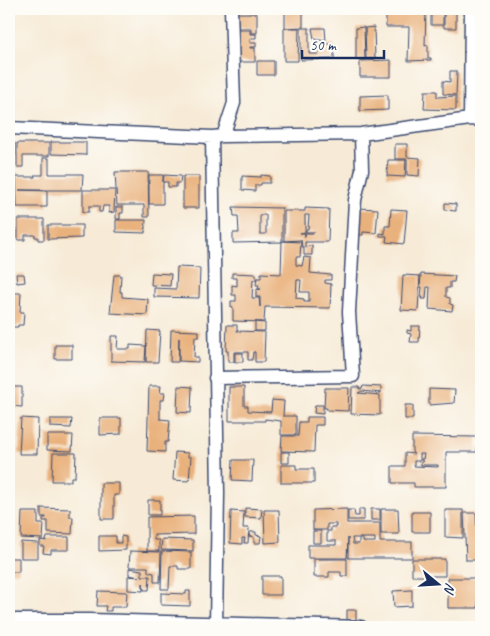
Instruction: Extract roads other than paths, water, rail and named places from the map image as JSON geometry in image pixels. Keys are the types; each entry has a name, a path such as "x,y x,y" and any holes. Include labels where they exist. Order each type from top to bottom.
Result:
{"street":[{"path":"216,625 218,493 215,378 217,136 234,103 230,9"},
{"path":"9,128 217,136 361,134 475,120 471,9"},
{"path":"215,378 353,376 349,312 355,200 362,170 361,134"},
{"path":"9,620 361,627"}]}
